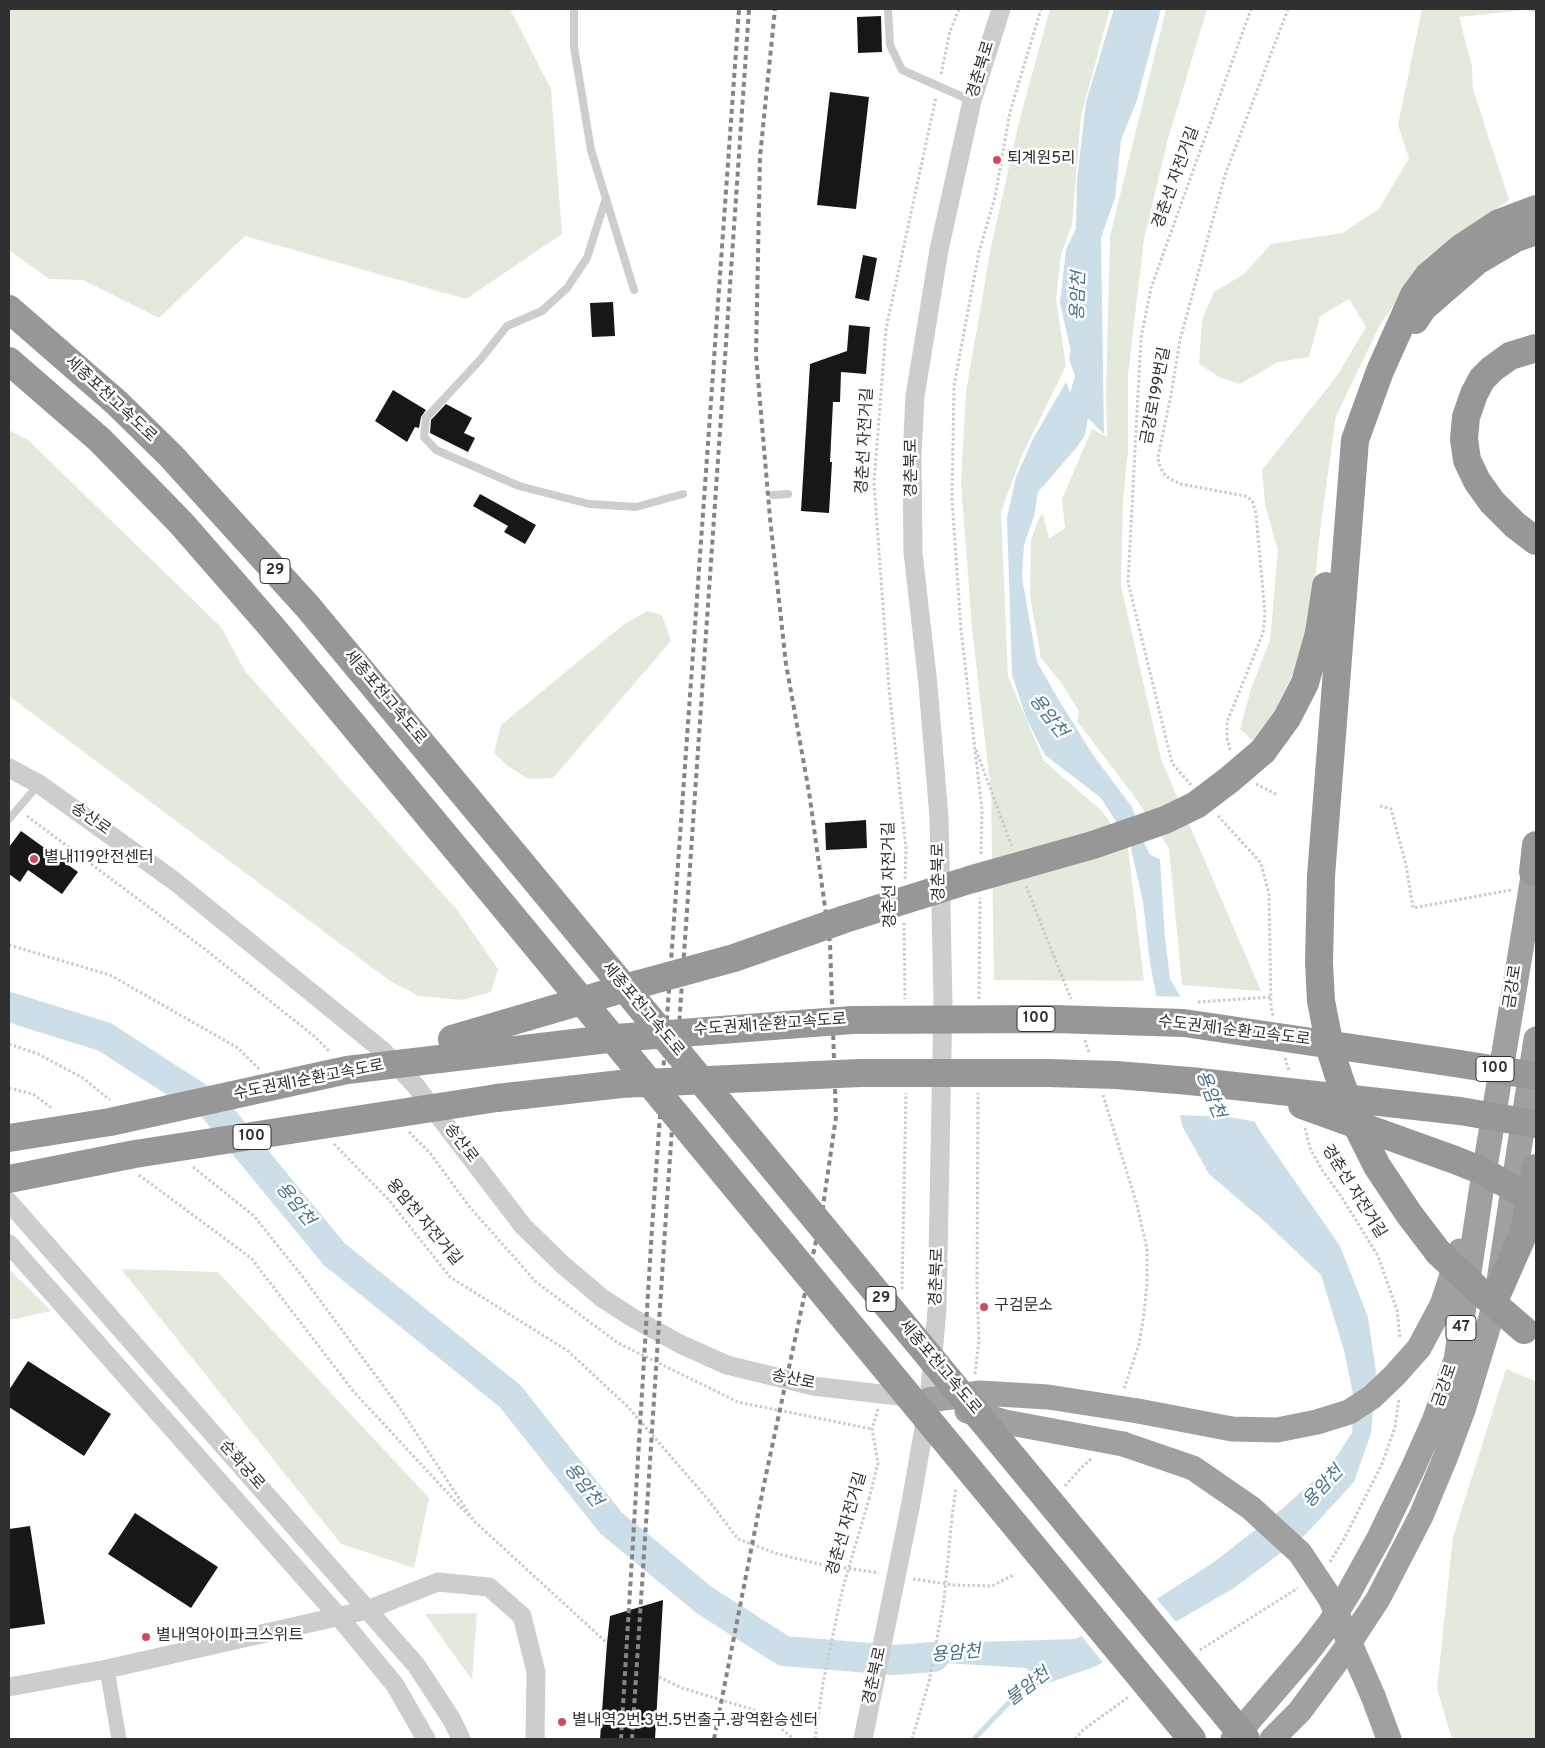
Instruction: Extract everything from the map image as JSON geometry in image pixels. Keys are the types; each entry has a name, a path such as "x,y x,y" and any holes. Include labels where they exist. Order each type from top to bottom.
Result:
{"highway":[{"path":"458,1048 638,984 734,958 844,919 969,880 1093,845 1165,820 1196,805 1230,780 1263,751 1287,718 1305,682 1320,633 1329,568 1355,440 1380,371 1414,295 1428,276 1461,248 1499,223 1536,209"},
{"path":"1380,371 1422,308 1478,261 1516,238 1536,231"},
{"name":"세종포천고속도로","path":"9,309 117,403 171,456 308,607 1246,1739"},
{"path":"1536,348 1510,356 1492,368 1482,379 1474,394 1466,417 1464,440 1467,460 1482,488 1492,502 1515,525 1536,542"},
{"name":"29","path":"9,361 100,440 181,523 270,625 1192,1739"},
{"path":"1355,440 1321,876 1319,944 1321,1001 1331,1052 1340,1080 1358,1128 1377,1166 1409,1214 1438,1252 1530,1335"},
{"path":"1533,872 1536,845"},
{"name":"금강로","path":"1233,1739 1276,1691 1330,1623 1348,1594 1414,1468 1434,1421 1456,1360 1480,1192 1533,872"},
{"name":"수도권제1순환고속도로","path":"9,1138 110,1122 341,1063 458,1048 852,1020 1054,1019 1184,1023 1454,1062 1536,1076"},
{"name":"금강로","path":"1272,1739 1300,1711 1342,1654 1378,1599 1421,1516 1463,1410 1497,1294 1536,1039"},
{"name":"100","path":"9,1179 135,1154 497,1098 621,1084 860,1072 1048,1073 1134,1076 1460,1111 1536,1124"},
{"path":"1258,1090 1455,1160 1487,1174 1536,1200"},
{"path":"1497,1294 1523,1235 1536,1168"},
{"path":"929,1400 980,1394 1048,1397 1232,1428 1277,1430 1316,1422 1348,1412 1372,1397 1419,1348 1442,1305 1480,1192"},
{"path":"929,1400 1005,1422 1123,1444 1193,1468 1251,1508 1300,1553 1330,1598 1373,1696 1389,1739"},
{"path":"1281,1739 1300,1711"}],"street":[{"name":"경춘북로","path":"863,1739 910,1508 929,1400 937,1309 943,1001 939,817 928,685 913,552 912,456 915,396 939,250 972,101 1001,9"},
{"name":"송산로","path":"9,755 39,784"},
{"name":"송산로","path":"9,768 39,784 173,880 382,1050 415,1085 523,1226 563,1265 602,1298 680,1344 727,1365 813,1386 929,1400"},
{"name":"순화궁로","path":"9,1202 416,1666 452,1720 461,1739"},
{"name":"순화궁로","path":"9,1244 339,1617 395,1685 426,1739"},
{"path":"9,1688 107,1669 339,1617 367,1610 438,1582 489,1587 522,1616 536,1672 535,1739"},
{"path":"107,1669 119,1739"}],"lane":[{"path":"574,9 575,56 591,150 634,290"},
{"path":"888,9 890,45 902,70 972,101"},
{"path":"606,198 587,258 567,288 542,311 507,326 480,360 426,418 424,437 436,450 519,486 589,504 636,507 683,494"},
{"path":"773,495 788,494"},
{"path":"9,819 39,784"}],"path":[{"name":"경춘선 자전거길","path":"904,887 906,849 889,688 874,483 886,329 950,32 959,9"},
{"path":"981,860 982,810 960,630 952,499 954,386 980,252 996,197 1010,112 1041,9"},
{"name":"경춘선 자전거길","path":"1196,790 1172,763 1128,582 1141,338 1151,288 1251,9"},
{"name":"금강로199번길","path":"1231,752 1227,722 1263,633 1265,614 1256,514 1252,500 1246,496 1187,485 1170,479 1162,471 1158,457 1180,340 1225,175 1288,9"},
{"path":"1253,783 1278,795"},
{"path":"1380,806 1391,809 1406,865 1413,908 1533,872"},
{"path":"18,809 206,950 314,1036 341,1063"},
{"path":"1214,812 1261,863 1269,894 1271,1007 1273,1016"},
{"path":"979,999 980,890"},
{"name":"경춘선 자전거길","path":"904,915 905,1002"},
{"path":"9,946 110,975 238,1048 265,1075"},
{"path":"9,1044 38,1054 83,1078 114,1103"},
{"path":"1284,1054 1289,1073"},
{"path":"9,1088 33,1094 56,1111"},
{"path":"902,1289 906,1088"},
{"path":"978,1088 978,1355"},
{"name":"경춘선 자전거길","path":"1302,1120 1310,1148 1322,1170 1341,1196 1378,1256 1397,1310 1400,1346"},
{"path":"403,1126 430,1153 468,1204 536,1282 618,1343 738,1402 872,1429"},
{"name":"용암천 자전거길","path":"334,1144 388,1198 450,1276 568,1352 628,1407 706,1497 738,1539 778,1554 819,1564"},
{"path":"192,1166 254,1216 290,1260 399,1407 474,1521"},
{"path":"132,1169 250,1258 354,1392 474,1521 607,1643"},
{"path":"1328,1564 1344,1539 1382,1464 1394,1427 1399,1391"},
{"name":"경춘선 자전거길","path":"815,1739 823,1683 842,1591 878,1463 872,1429 882,1394"},
{"path":"1062,1491 1080,1468 1092,1457"},
{"path":"912,1739 929,1682 940,1618 952,1518"},
{"path":"954,1586 992,1586 1015,1574"},
{"path":"1281,1598 1298,1588"},
{"path":"659,1677 682,1688 761,1712 794,1739"}],"shaded area":[{"path":"9,9 510,9 551,89 562,234 466,299 245,236 159,318 83,280 49,279 9,250"},
{"path":"1050,9 1110,9 1081,116 1072,225 1061,254 1056,299 1066,366 1022,455 1001,512 1008,676 1044,761 1102,811 1128,849 1144,981 994,980 991,793 972,628 961,482 966,392 991,247 1020,118"},
{"path":"1166,9 1207,9 1168,139 1144,239 1128,375 1128,451 1123,500 1121,586 1161,759 1261,991 1182,985 1169,848 1134,796 1077,721 1079,711 1062,684 1041,658 1030,596 1031,540 1039,518 1043,514 1049,539 1065,528 1062,499 1092,429 1107,437 1106,395 1110,236"},
{"path":"1422,9 1536,9 1536,13 1525,10 1459,17 1472,66 1473,89 1509,200 1425,259 1380,325 1336,416 1320,531 1309,640 1274,713 1253,741 1240,729 1251,689 1270,640 1278,551 1265,504 1262,470 1337,376 1366,327 1349,299 1320,316 1309,357 1278,362 1240,384 1221,378 1199,364 1202,320 1214,292 1244,274 1271,244 1342,233 1379,209 1409,158 1398,125"},
{"path":"9,430 28,440 221,627 245,671 458,911 498,969 491,992 462,1000 419,996 390,981 9,696"},
{"path":"647,611 662,615 671,641 553,778 529,779 509,767 494,753 501,725 623,625"},
{"path":"9,1269 51,1311 9,1320"},
{"path":"121,1269 218,1272 429,1498 414,1568 341,1544"},
{"path":"1506,1369 1535,1381 1536,1384 1536,1739 1452,1739 1437,1689 1453,1537"},
{"path":"477,1613 472,1680 425,1614"}],"water":[{"path":"1114,9 1161,9 1137,100 1121,140 1115,198 1101,238 1104,434 1088,418 1085,435 1077,447 1038,492 1034,516 1024,545 1022,577 1037,662 1093,755 1132,807 1150,855 1160,859 1165,938 1170,979 1260,1131 1340,1246 1368,1317 1376,1372 1371,1433 1354,1482 1306,1534 1234,1588 1167,1627 1094,1667 1016,1694 1032,1674 1026,1668 894,1660 946,1643 1075,1639 1132,1615 1214,1562 1282,1509 1330,1466 1352,1433 1354,1399 1344,1350 1321,1275 1263,1220 1209,1174 1182,1126 1150,963 1143,902 1130,844 1101,798 1045,755 1027,720 1012,675 1007,518 1016,477 1033,439 1066,382 1070,393 1075,376 1069,359 1071,351 1060,303 1066,250 1076,228 1077,180 1086,102"}],"pier":[{"path":"1154,996 1184,997 1257,1122 1229,1117 1177,1115"},
{"path":"1155,1597 1178,1624 1105,1665 1080,1634 1130,1613"},
{"path":"943,1641 938,1665 894,1663 891,1661 893,1658"}],"building":[{"path":"881,16 882,52 858,53 857,17"},
{"path":"830,92 869,97 856,209 817,205"},
{"path":"863,255 877,258 869,301 855,298"},
{"path":"613,302 615,336 592,337 590,303"},
{"path":"849,325 870,327 866,374 841,372 840,402 833,402 829,513 801,511 810,364 847,351"},
{"path":"393,390 426,410 421,417 419,428 415,427 407,442 375,421"},
{"path":"446,404 472,418 464,433 475,438 468,452 430,433 431,420"},
{"path":"480,494 536,525 525,544 504,532 508,526 473,506"},
{"path":"866,820 867,848 826,850 825,823"},
{"name":"별내119안전센터","path":"21,831 78,872 62,894 28,870 20,882 9,874 9,847"},
{"path":"28,1361 111,1414 84,1456 9,1407 9,1390"},
{"path":"135,1513 218,1567 191,1608 108,1554"},
{"path":"30,1526 45,1624 9,1629 9,1529"},
{"path":"663,1600 655,1739 600,1739 610,1616"}],"waterway":[{"name":"용암천","path":"9,1007 105,1037 213,1107 334,1254 510,1396 611,1523 704,1600 784,1651 894,1660 934,1657"},
{"name":"불암천","path":"974,1739 1020,1691"}],"railway":[{"path":"621,1739 652,1228 739,9"},
{"path":"632,1739 749,9"},
{"path":"714,1739 763,1489 822,1213 836,1117 830,943 809,792 786,664 770,518 756,355 760,157 775,9"}],"place":[{"name":"퇴계원5리","path":"997,160"},
{"name":"별내119안전센터","path":"34,859"},
{"name":"구검문소","path":"984,1307"},
{"name":"별내역아이파크스위트","path":"146,1637"},
{"name":"별내역2번.3번.5번출구.광역환승센터","path":"562,1722"}]}
